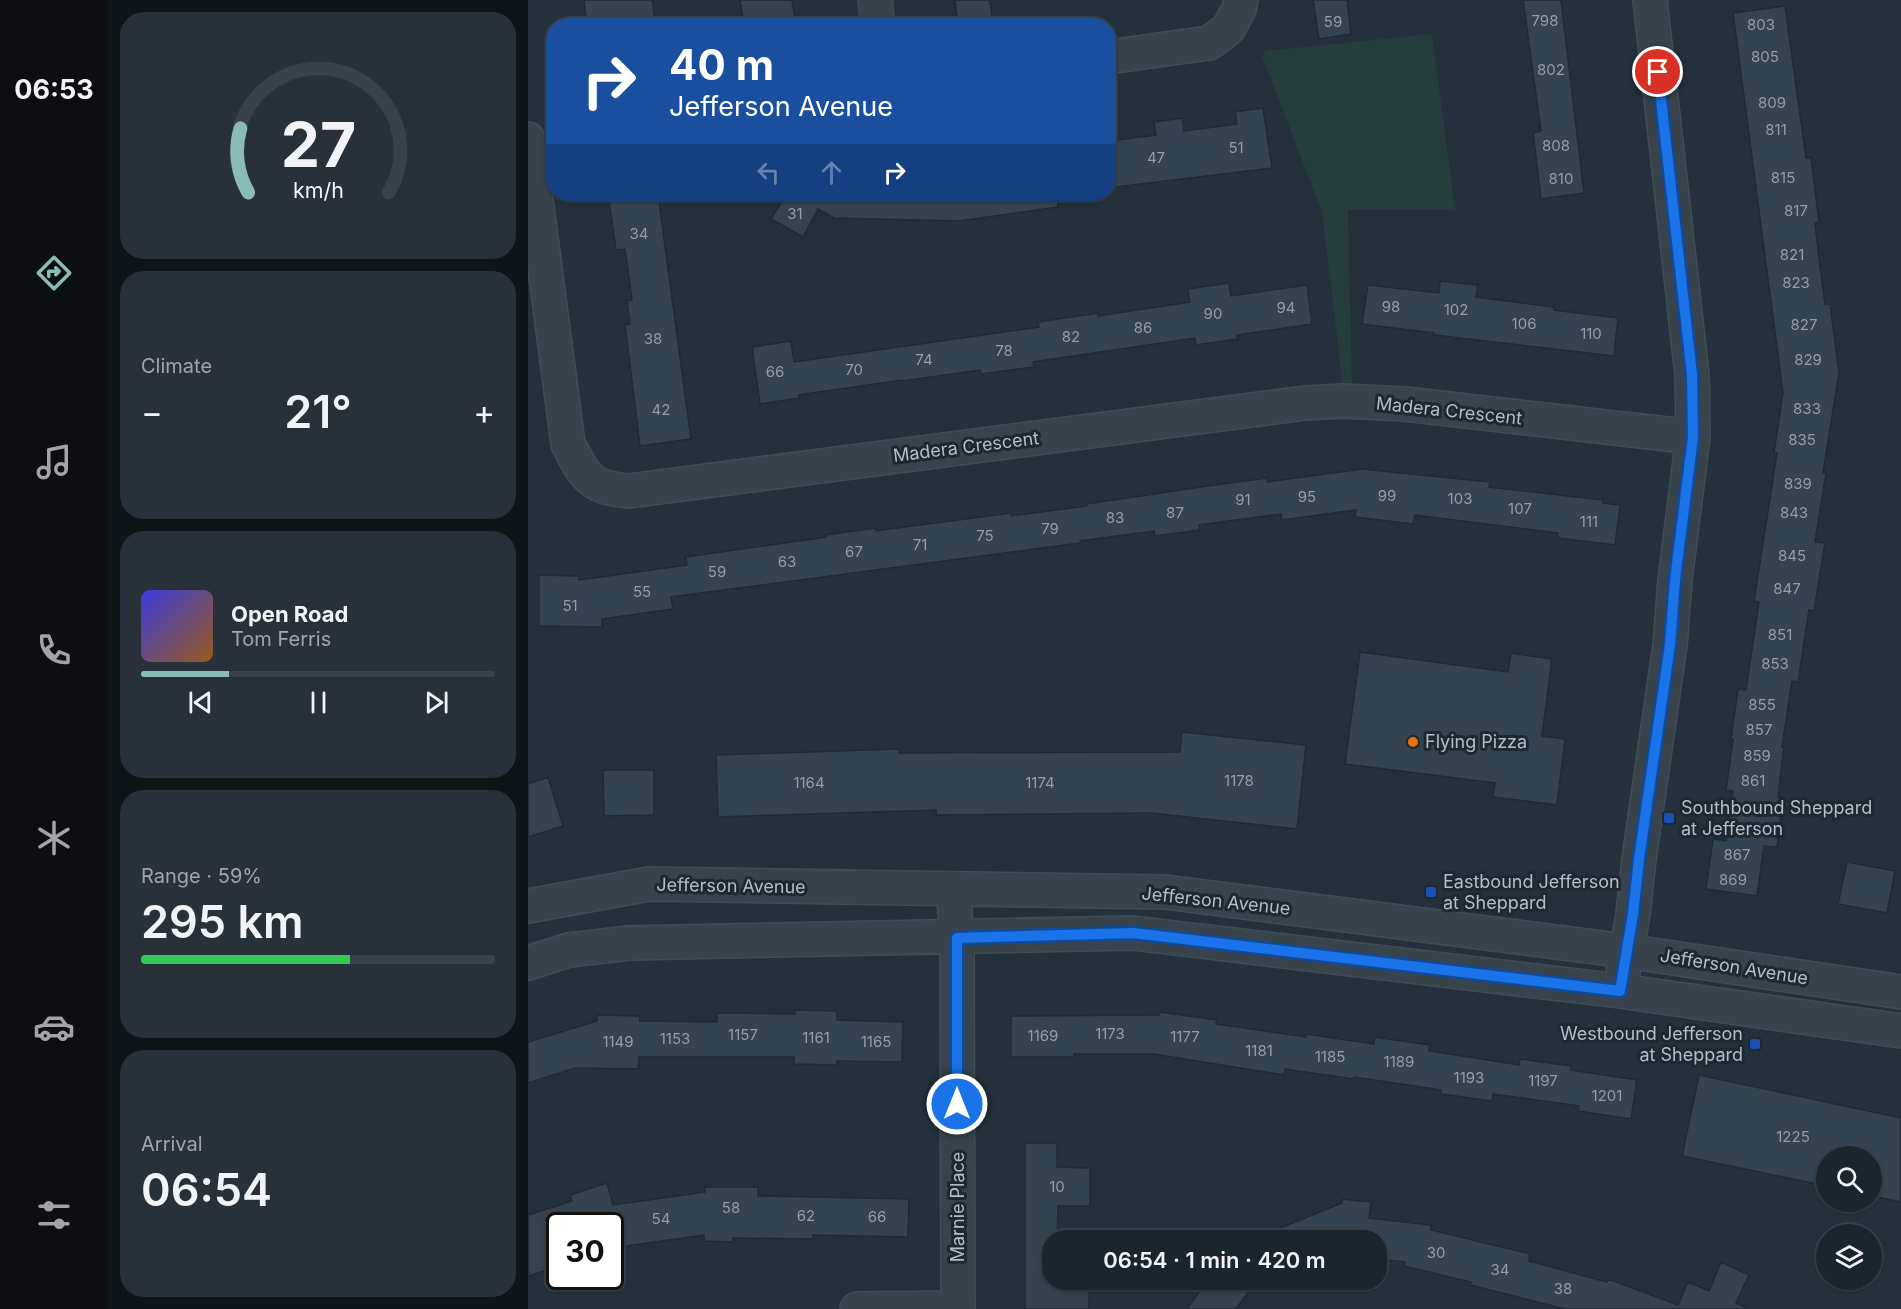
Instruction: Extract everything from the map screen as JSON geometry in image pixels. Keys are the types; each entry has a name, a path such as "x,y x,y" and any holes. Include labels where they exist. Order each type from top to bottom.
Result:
{"street":[{"path":"875,0 877,18"},
{"path":"1116,56 1209,43 1228,28 1239,9 1241,0"},
{"path":"1620,991 1633,914 1670,645 1675,580 1693,437 1692,375 1650,0"},
{"name":"Madera Crescent","path":"528,139 568,444 578,464 590,480 608,490 629,491 1314,402 1405,404 1693,437"},
{"name":"Jefferson Avenue","path":"528,906 649,884 1165,892 1626,951 1901,992"},
{"name":"Marnie Place","path":"953,889 957,938 958,1308"},
{"path":"528,963 569,950 629,943 1133,933 1620,991 1901,1031"},
{"path":"857,1309 958,1308"}],"green space":[{"path":"1432,34 1455,210 1348,210 1352,387 1343,386 1322,212 1262,56 1266,51"}],"building":[{"path":"584,0 652,0 655,18 586,18"},
{"path":"740,0 792,0 795,18 743,18"},
{"path":"955,0 990,0 992,18 957,18"},
{"path":"1313,0 1347,0 1351,34 1319,39"},
{"path":"1523,0 1561,0 1584,193 1541,199 1533,133 1541,131"},
{"path":"1785,6 1806,158 1811,158 1819,222 1815,223 1825,304 1830,304 1839,373 1815,542 1825,543 1814,611 1809,610 1798,682 1792,681 1782,747 1784,746 1778,797 1783,797 1777,847 1764,846 1757,896 1706,889 1713,839 1726,841 1733,791 1726,790 1733,739 1731,739 1738,689 1746,690 1759,602 1754,601 1777,453 1774,452 1783,393 1733,13"},
{"path":"1263,108 1272,168 1116,187 1116,140 1156,135 1154,122 1182,118 1184,131 1237,124 1235,112"},
{"path":"609,201 659,201 691,439 640,446 625,325 630,324 627,301 632,300 625,249 616,250"},
{"path":"782,201 1058,201 1058,207 959,221 834,218 818,209 803,237 771,219"},
{"path":"1440,281 1478,285 1476,297 1618,318 1614,356 1434,335 1434,333 1362,324 1368,285 1439,293"},
{"path":"1229,283 1231,296 1307,285 1312,324 1237,335 1238,339 1196,345 1195,338 1033,362 1034,367 981,374 980,370 902,380 799,395 799,398 760,404 752,347 791,341 794,362 1039,327 1038,322 1098,313 1098,316 1190,302 1188,289"},
{"path":"1362,469 1490,482 1489,487 1603,500 1603,503 1620,505 1615,545 1558,538 1558,533 1415,515 1413,524 1355,517 1356,510 1282,520 1281,514 1199,525 1200,530 1155,536 1154,531 1080,541 1080,543 671,597 673,609 602,619 602,627 539,626 539,575 579,576 579,580 687,565 686,557 826,537 826,535 876,528 876,531 1011,513 1011,516 1267,478 1267,482"},
{"path":"1360,652 1508,672 1511,653 1552,659 1542,736 1565,739 1557,805 1493,797 1495,783 1345,764"},
{"path":"1182,732 1306,745 1297,829 1151,813 936,815 936,810 718,817 716,755 899,749 899,753 1180,752"},
{"path":"603,770 654,770 654,815 604,816"},
{"path":"548,777 563,826 528,837 528,784"},
{"path":"1847,862 1895,871 1887,913 1838,904"},
{"path":"795,1010 837,1011 837,1020 903,1022 902,1062 837,1061 836,1065 794,1064 794,1057 639,1057 638,1069 575,1068 528,1083 528,1042 597,1021 597,1015 640,1016 640,1021 717,1022 717,1013 795,1014"},
{"path":"1160,1012 1217,1020 1216,1024 1306,1037 1306,1034 1374,1044 1375,1037 1430,1045 1429,1051 1519,1065 1520,1059 1571,1066 1571,1070 1637,1080 1631,1119 1578,1111 1579,1106 1493,1094 1492,1101 1441,1094 1441,1090 1354,1077 1354,1079 1285,1069 1284,1075 1153,1054 1011,1057 1011,1016 1159,1015"},
{"path":"1699,1075 1901,1118 1901,1202 1882,1198 1882,1146 1816,1146 1816,1184 1682,1156"},
{"path":"1025,1143 1057,1143 1057,1167 1090,1168 1090,1206 1058,1206 1057,1230 1042,1230 1042,1290 1089,1290 1089,1309 1025,1309"},
{"path":"607,1183 613,1205 705,1192 705,1187 758,1187 758,1196 909,1199 908,1237 813,1235 813,1239 733,1238 733,1242 704,1241 704,1235 624,1247 624,1212 546,1212 546,1270 528,1276 528,1215 572,1201 570,1195"},
{"path":"1342,1199 1371,1202 1369,1218 1431,1225 1431,1230 1530,1254 1529,1261 1607,1282 1608,1279 1678,1305 1688,1282 1709,1291 1721,1262 1749,1275 1736,1303 1749,1309 1565,1309 1470,1285 1471,1282 1404,1266 1405,1262 1387,1260 1387,1230 1276,1230 1342,1203"},
{"path":"1201,1290 1250,1290 1236,1309 1187,1309"}],"place":[{"name":"Flying Pizza","path":"1413,742"},
{"name":"Southbound Sheppard at Jefferson","path":"1669,818"},
{"name":"Eastbound Jefferson at Sheppard","path":"1431,892"},
{"name":"Westbound Jefferson at Sheppard","path":"1755,1044"}],"route":[{"path":"957,1104 957,938 1133,933 1620,991 1633,914 1670,645 1675,580 1693,437 1692,375 1658,72"}]}
